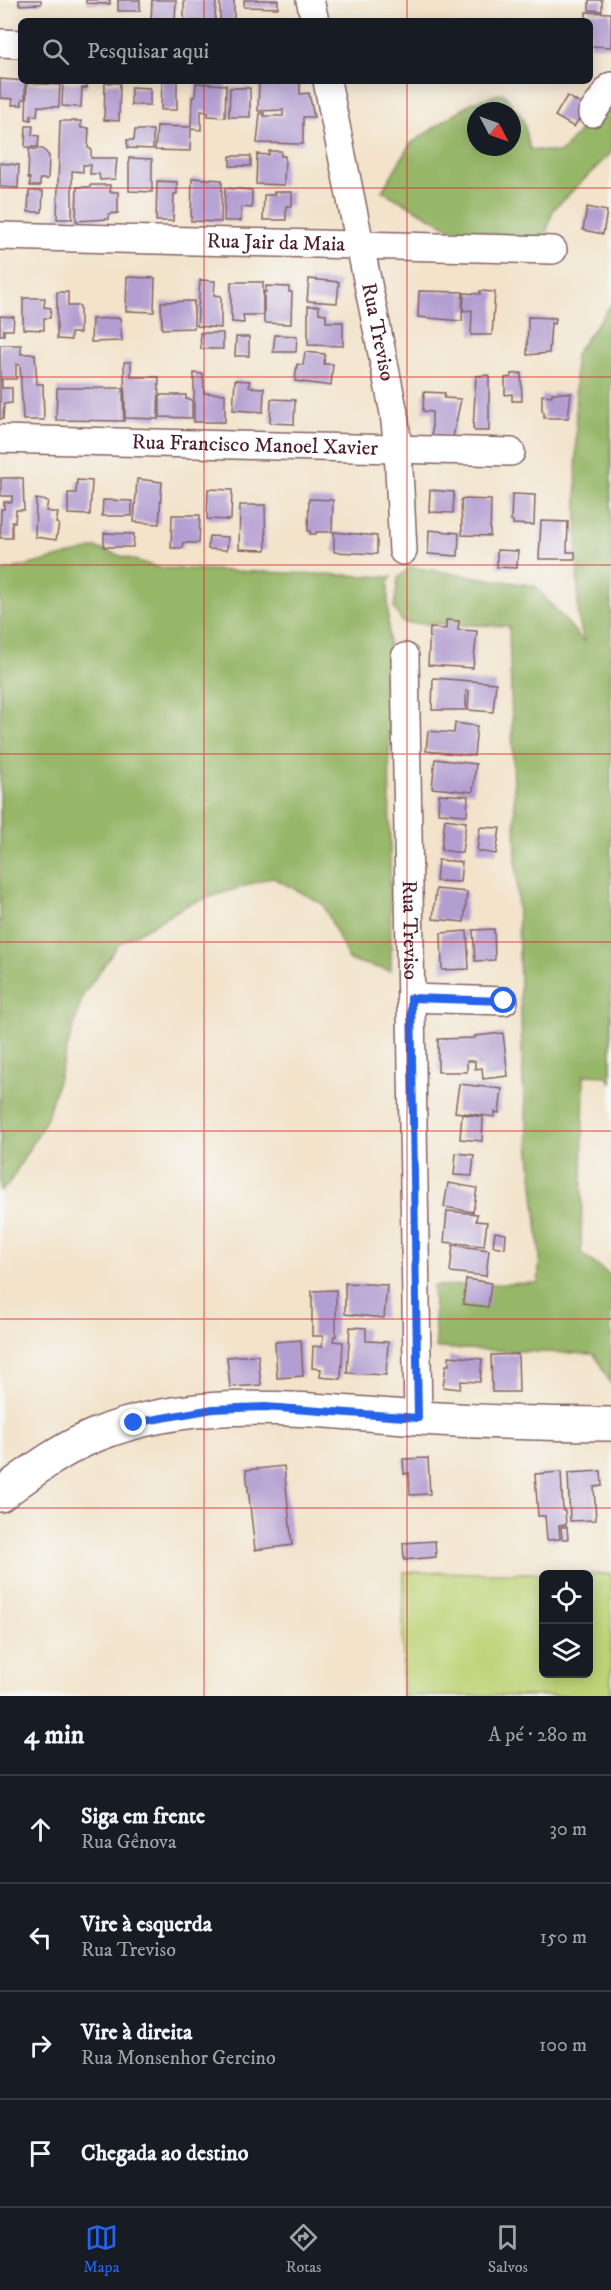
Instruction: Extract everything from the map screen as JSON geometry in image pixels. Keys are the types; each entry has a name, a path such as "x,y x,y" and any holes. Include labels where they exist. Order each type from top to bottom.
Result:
{"main road":[{"path":"0,1495 60,1454 96,1435 134,1423 213,1409 265,1407 418,1418 611,1424"}],"street":[{"path":"310,0 314,18"},
{"path":"0,43 18,44"},
{"name":"Rua Treviso","path":"328,84 394,413 403,551"},
{"path":"592,113 611,86"},
{"name":"Rua Jair da Maia","path":"0,236 553,250"},
{"name":"Rua Francisco Manoel Xavier","path":"0,439 511,452"},
{"name":"Rua Treviso","path":"405,657 418,1418"},
{"path":"411,998 504,1001"}],"green space":[{"path":"611,92 611,153 553,210 544,241 450,228 382,191 410,144 467,106 467,156 521,156 521,116 530,149 560,153 595,114"},
{"path":"503,93 510,102 474,102"},
{"path":"611,305 611,1082 607,1076 584,1075 581,1253 611,1276 611,1384 594,1354 436,1348 433,1286 538,1283 540,1254 523,1084 509,626 403,623 394,608 398,578 410,567 535,586 584,642 578,617 575,354"},
{"path":"96,548 159,568 392,577 388,582 391,971 349,960 323,904 272,877 189,904 119,944 83,995 46,1120 8,1185 0,1191 0,572"},
{"path":"404,1572 539,1573 539,1678 593,1678 593,1574 611,1574 611,1696 402,1696"}],"building":[{"path":"19,0 41,0 41,4 19,5"},
{"path":"86,0 110,0 110,4 86,3"},
{"path":"118,0 140,0 140,11 118,11"},
{"path":"152,0 176,0 175,18 151,18"},
{"path":"184,0 216,0 215,18 184,18"},
{"path":"220,0 234,0 234,18 220,18"},
{"path":"244,0 278,0 278,8 244,7"},
{"path":"589,0 602,0 602,11 589,10"},
{"path":"586,12 611,13 611,47 593,46 593,18 586,18"},
{"path":"0,79 18,80 18,84 25,84 25,99 22,99 22,105 12,105 13,99 0,98"},
{"path":"27,84 60,85 59,107 38,106 37,116 31,115 31,120 26,119"},
{"path":"63,84 87,84 87,88 82,88 81,107 62,106"},
{"path":"105,84 120,84 119,121 104,120"},
{"path":"162,84 177,84 177,110 161,110"},
{"path":"196,84 226,85 225,117 208,116 208,112 201,111 201,130 191,129 190,151 155,150 157,126 191,127 192,97 195,97"},
{"path":"259,84 300,84 300,94 309,93 314,117 303,117 303,144 257,143 260,113 264,113 264,116 283,116 283,110 258,111"},
{"path":"131,87 150,88 150,105 131,105"},
{"path":"230,88 250,88 250,117 229,117"},
{"path":"567,96 586,107 574,127 555,116"},
{"path":"60,121 81,121 81,128 89,128 88,148 91,149 91,158 117,158 115,179 100,180 99,174 90,174 91,165 83,165 83,172 72,171 72,219 57,219"},
{"path":"26,126 33,126 32,135 39,136 38,147 25,147"},
{"path":"135,130 153,130 153,149 128,148 127,140 134,140"},
{"path":"29,149 43,149 49,156 48,179 40,179 40,186 30,186"},
{"path":"269,151 281,151 281,156 285,156 284,185 256,184 257,154 269,155"},
{"path":"230,156 251,156 251,166 230,166"},
{"path":"129,158 152,159 152,192 129,191"},
{"path":"0,163 19,165 18,188 0,187"},
{"path":"192,178 222,180 221,222 191,221"},
{"path":"157,181 177,182 173,221 156,221"},
{"path":"90,185 110,185 110,192 118,192 118,213 109,214 109,219 76,221 77,187 90,187"},
{"path":"225,188 252,190 252,208 241,207 241,221 224,221"},
{"path":"29,191 43,191 42,212 28,212"},
{"path":"274,192 292,192 292,206 286,206 286,220 263,220 264,195 274,195"},
{"path":"587,207 607,211 603,234 583,230"},
{"path":"127,277 155,278 154,312 126,311"},
{"path":"309,279 339,282 337,303 307,301"},
{"path":"200,280 215,281 214,295 221,296 221,328 197,326"},
{"path":"231,282 263,282 263,315 243,315 244,323 232,322"},
{"path":"266,286 289,287 289,292 292,292 291,324 264,323"},
{"path":"419,291 463,292 462,321 418,317"},
{"path":"480,291 495,292 492,335 471,335 472,310 463,311 464,293 480,294"},
{"path":"57,292 68,292 68,306 80,306 80,333 71,333 71,340 57,339"},
{"path":"23,298 45,298 44,307 51,308 50,318 44,318 44,330 23,329"},
{"path":"194,301 194,328 162,329 161,302"},
{"path":"308,306 319,306 319,313 326,314 326,322 343,322 343,346 308,345"},
{"path":"0,316 14,317 13,330 4,330 4,335 0,335"},
{"path":"528,317 556,318 555,324 551,323 549,353 527,355"},
{"path":"120,318 122,341 91,342 92,319"},
{"path":"200,333 223,333 223,349 201,349"},
{"path":"275,335 297,336 296,352 273,352"},
{"path":"236,337 249,337 249,356 235,356"},
{"path":"0,345 21,345 21,354 35,354 37,384 43,384 44,420 23,420 20,365 16,364 16,379 0,379"},
{"path":"305,352 325,354 324,364 333,364 331,386 295,381 297,364 303,365"},
{"path":"124,362 131,362 131,377 159,377 158,419 125,418"},
{"path":"194,373 203,374 204,393 225,394 225,422 194,422"},
{"path":"521,373 522,401 512,401 512,394 505,395 505,378 511,377 511,374"},
{"path":"489,375 489,431 475,431 473,429 476,376"},
{"path":"0,380 2,388 12,388 12,403 4,404 3,419 0,419"},
{"path":"235,380 250,381 249,387 264,388 263,412 233,410"},
{"path":"57,388 123,388 124,421 56,420"},
{"path":"424,392 445,393 444,398 461,399 453,437 432,436 432,412 423,411"},
{"path":"552,393 571,393 568,418 544,418 542,395 552,396"},
{"path":"160,395 186,395 186,399 192,400 192,418 160,417"},
{"path":"271,399 295,400 294,424 270,423"},
{"path":"1,478 23,478 24,510 16,510 15,522 12,522 12,538 0,538 1,509 4,509 4,502 12,502 12,496 1,496"},
{"path":"137,479 162,482 159,524 134,522"},
{"path":"77,480 92,481 90,515 68,514 68,493 76,493"},
{"path":"208,489 232,490 231,520 207,519"},
{"path":"430,490 454,492 453,513 429,512"},
{"path":"512,494 535,495 534,525 513,524 511,521"},
{"path":"36,499 48,501 46,511 58,513 56,523 59,524 56,540 35,537"},
{"path":"309,499 333,500 332,532 310,534 308,531"},
{"path":"461,499 491,500 490,536 462,535"},
{"path":"103,500 132,501 132,516 102,516"},
{"path":"240,505 265,505 266,550 239,549"},
{"path":"172,515 200,515 199,543 183,543 183,548 171,548"},
{"path":"541,521 568,522 567,552 575,552 575,559 539,559"},
{"path":"429,530 459,533 458,556 428,554"},
{"path":"334,532 377,536 377,554 334,552"},
{"path":"104,533 134,534 133,547 104,547"},
{"path":"209,536 228,537 227,550 208,549"},
{"path":"497,550 518,551 517,568 497,567"},
{"path":"446,620 459,621 458,630 477,631 473,668 428,665 430,628 446,629"},
{"path":"433,678 496,683 493,712 468,710 469,691 466,691 466,710 432,710"},
{"path":"455,723 477,726 474,756 426,751 428,731 454,733"},
{"path":"435,759 476,764 473,792 432,788"},
{"path":"439,794 468,796 467,815 438,813"},
{"path":"445,819 466,822 462,853 441,850"},
{"path":"480,827 500,828 496,854 477,851"},
{"path":"438,860 462,862 460,882 436,881"},
{"path":"436,889 467,892 464,922 433,919"},
{"path":"494,929 495,960 475,961 473,930"},
{"path":"467,931 469,969 442,970 441,933"},
{"path":"503,1033 508,1076 483,1079 482,1068 475,1069 475,1061 467,1061 467,1072 438,1072 438,1039 475,1038 475,1036"},
{"path":"459,1084 502,1089 499,1113 495,1112 495,1117 455,1112"},
{"path":"462,1114 483,1117 482,1141 460,1139"},
{"path":"456,1153 474,1155 472,1176 454,1175"},
{"path":"448,1183 477,1188 473,1212 444,1207"},
{"path":"447,1211 477,1214 476,1221 487,1222 484,1246 444,1242"},
{"path":"495,1232 506,1234 505,1248 493,1246"},
{"path":"453,1245 489,1250 486,1276 450,1272"},
{"path":"466,1279 491,1283 488,1307 463,1304"},
{"path":"345,1283 387,1285 384,1318 345,1314"},
{"path":"336,1290 336,1336 333,1341 343,1342 341,1379 320,1377 321,1369 312,1368 313,1346 322,1347 323,1336 312,1336 312,1291"},
{"path":"350,1327 366,1328 366,1341 388,1342 386,1375 347,1373"},
{"path":"301,1340 303,1376 277,1378 275,1342"},
{"path":"518,1354 519,1392 492,1392 491,1355"},
{"path":"258,1355 261,1385 230,1387 227,1357"},
{"path":"449,1356 482,1359 480,1382 461,1381 460,1389 443,1387"},
{"path":"428,1458 430,1494 410,1495 409,1473 404,1474 403,1459"},
{"path":"284,1466 292,1545 255,1550 246,1470"},
{"path":"601,1471 602,1486 594,1487 596,1520 570,1521 568,1473"},
{"path":"561,1472 566,1525 559,1525 560,1539 547,1540 545,1516 538,1516 535,1474"},
{"path":"561,1527 567,1527 568,1539 562,1539"},
{"path":"435,1541 436,1557 404,1560 403,1543"}],"route":[{"path":"134,1423 213,1409 265,1407 418,1418 411,998 504,1001"}]}
